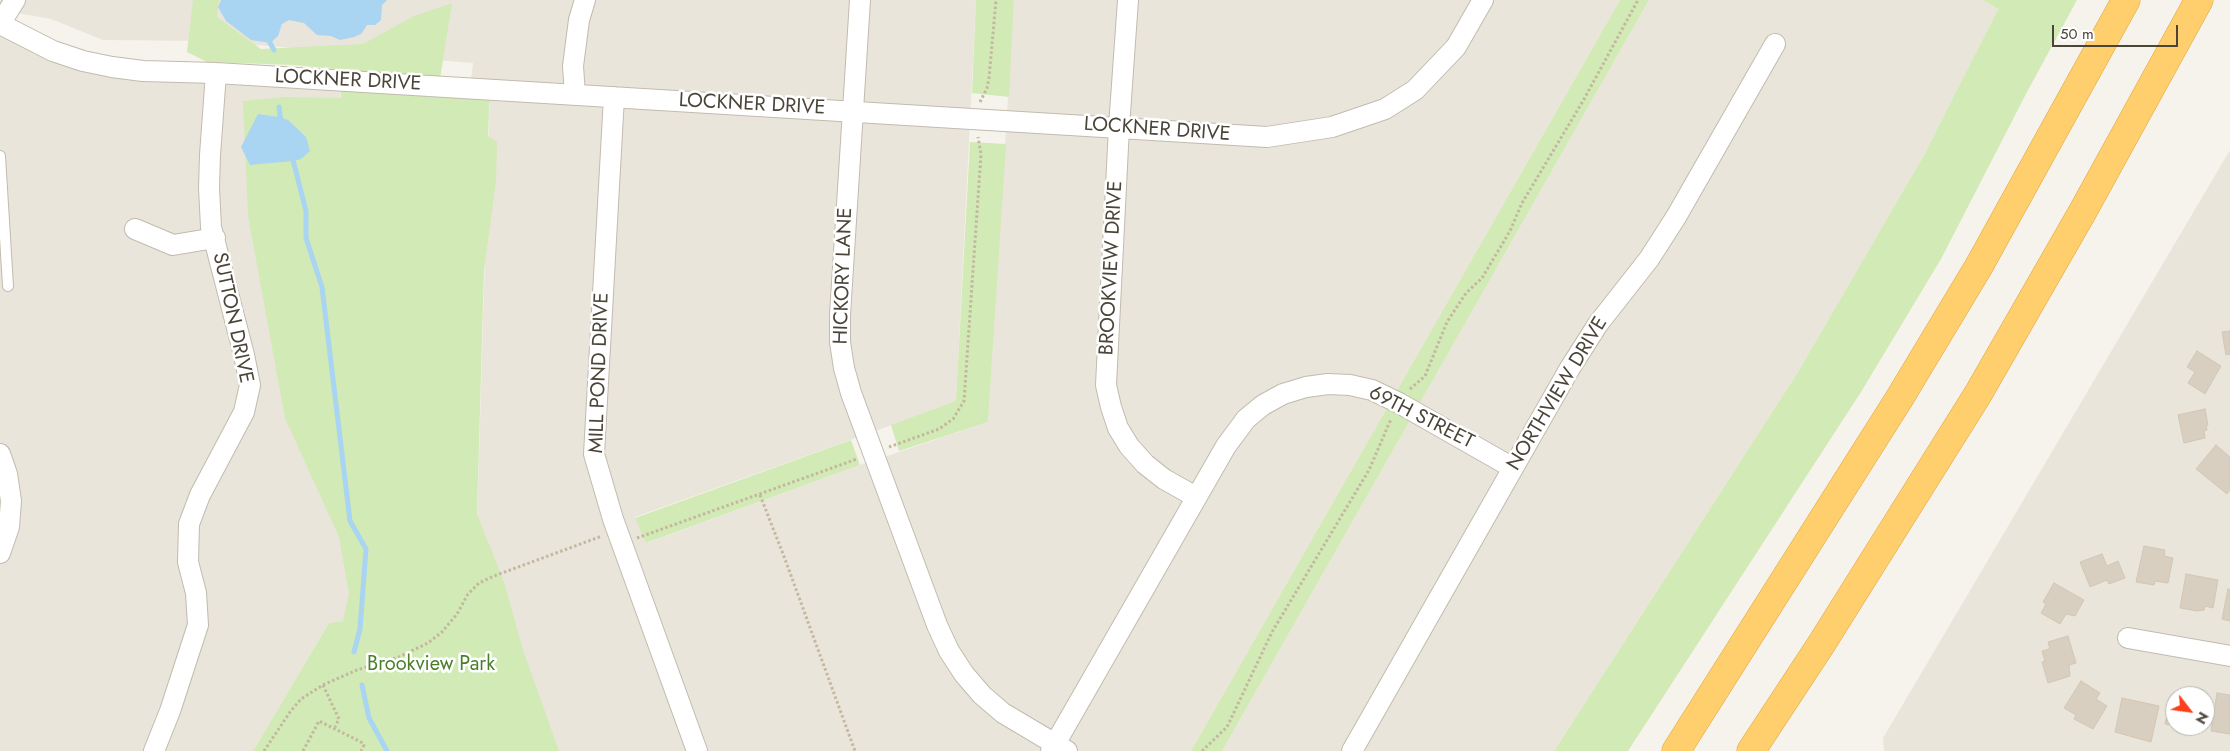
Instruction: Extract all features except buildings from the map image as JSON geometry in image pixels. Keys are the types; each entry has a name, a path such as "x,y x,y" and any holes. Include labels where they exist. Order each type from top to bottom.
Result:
{"highway":[{"path":"1676,751 1888,415 1979,266 2126,0"},
{"path":"1751,751 1827,635 1978,394 2083,211 2199,0"}],"street":[{"path":"0,24 15,0"},
{"path":"575,95 573,66 579,20 585,0"},
{"name":"HICKORY LANE","path":"860,0 840,315 840,342 844,368 873,453 937,625 949,651 964,674 982,695 1003,713 1058,749"},
{"name":"BROOKVIEW DRIVE","path":"1128,0 1119,127 1106,385 1118,428 1130,446 1145,464 1164,479 1196,497"},
{"name":"LOCKNER DRIVE","path":"0,24 53,51 82,61 112,68 143,71 216,73 1267,137 1332,127 1358,120 1385,109 1415,90 1456,47 1483,0"},
{"name":"NORTHVIEW DRIVE","path":"1352,751 1570,368 1593,331 1649,259 1676,217 1775,44"},
{"name":"SUTTON DRIVE","path":"154,751 176,694 198,625 196,594 188,562 189,524 200,495 244,412 250,385 211,227 209,188 216,73"},
{"name":"MILL POND DRIVE","path":"614,98 594,454 613,519 621,536 697,751"},
{"path":"135,229 173,245 215,238"},
{"name":"69TH STREET","path":"1196,497 1226,446 1246,420 1263,405 1283,394 1306,387 1328,384 1350,385 1372,390 1399,403 1513,468"},
{"path":"0,454 7,474 11,501 9,527 0,553"},
{"path":"1058,749 1196,497"},
{"path":"2128,638 2230,656"}],"lane":[{"path":"0,156 8,286"}],"path":[{"path":"264,751 301,699 323,685 357,670 413,651 428,643 442,632 468,594 479,583 609,534 632,539 760,495 939,429 953,419 964,401 981,154 976,118 979,103 988,83 996,0"},
{"path":"1202,751 1227,727 1272,632 1369,470 1399,403 1406,393 1425,376 1446,322 1466,293 1482,278 1510,231 1522,203 1584,101 1638,0"},
{"path":"760,495 786,559 855,751"},
{"path":"323,685 339,719 335,727"},
{"path":"303,751 320,721 361,742 364,745 361,751"}],"shaded area":[{"path":"0,0 976,0 956,402 635,517 647,543 860,465 988,422 1014,0 1620,0 1191,751 556,751 477,523 490,90 470,88 473,63 208,41 103,40 51,19 0,10"},
{"path":"1649,0 1983,0 1998,9 1924,155 1798,372 1554,751 1222,751"},
{"path":"0,24 83,61 340,81 358,619 329,623 253,751 0,751"},
{"path":"2230,150 2230,751 1884,751 1883,738"}],"green space":[{"path":"193,0 219,0 217,17 261,49 363,44 414,16 452,3 440,79 293,65 207,62 187,52"},
{"path":"976,0 1014,0 1009,97 972,93"},
{"path":"1620,0 1649,0 1222,751 1191,751"},
{"path":"1983,0 2077,0 1941,259 1861,392 1628,751 1554,751 1798,372 1924,155 1998,9"},
{"name":"Brookview Park","path":"340,81 490,90 488,136 497,142 496,181 484,270 477,514 504,582 523,650 559,751 253,751 329,623 343,621 349,594 339,537 285,418 248,216 243,101 284,97 341,98"},
{"path":"970,142 1006,144 988,422 899,451 891,425 956,401"},
{"path":"851,440 860,465 646,543 635,518"}],"water":[{"path":"221,0 387,0 382,5 381,20 375,25 367,25 361,34 354,37 340,40 331,36 317,35 304,23 289,20 282,24 278,36 270,43 251,40 226,21 218,7"},
{"path":"258,114 288,120 306,137 310,151 301,159 293,161 250,165 241,147"}],"waterway":[{"path":"270,37 270,43 274,50"},
{"path":"279,107 281,122"},
{"path":"292,156 306,211 306,238 322,287 350,521 366,549 360,629 354,652"},
{"path":"362,685 369,718 387,751"}]}
